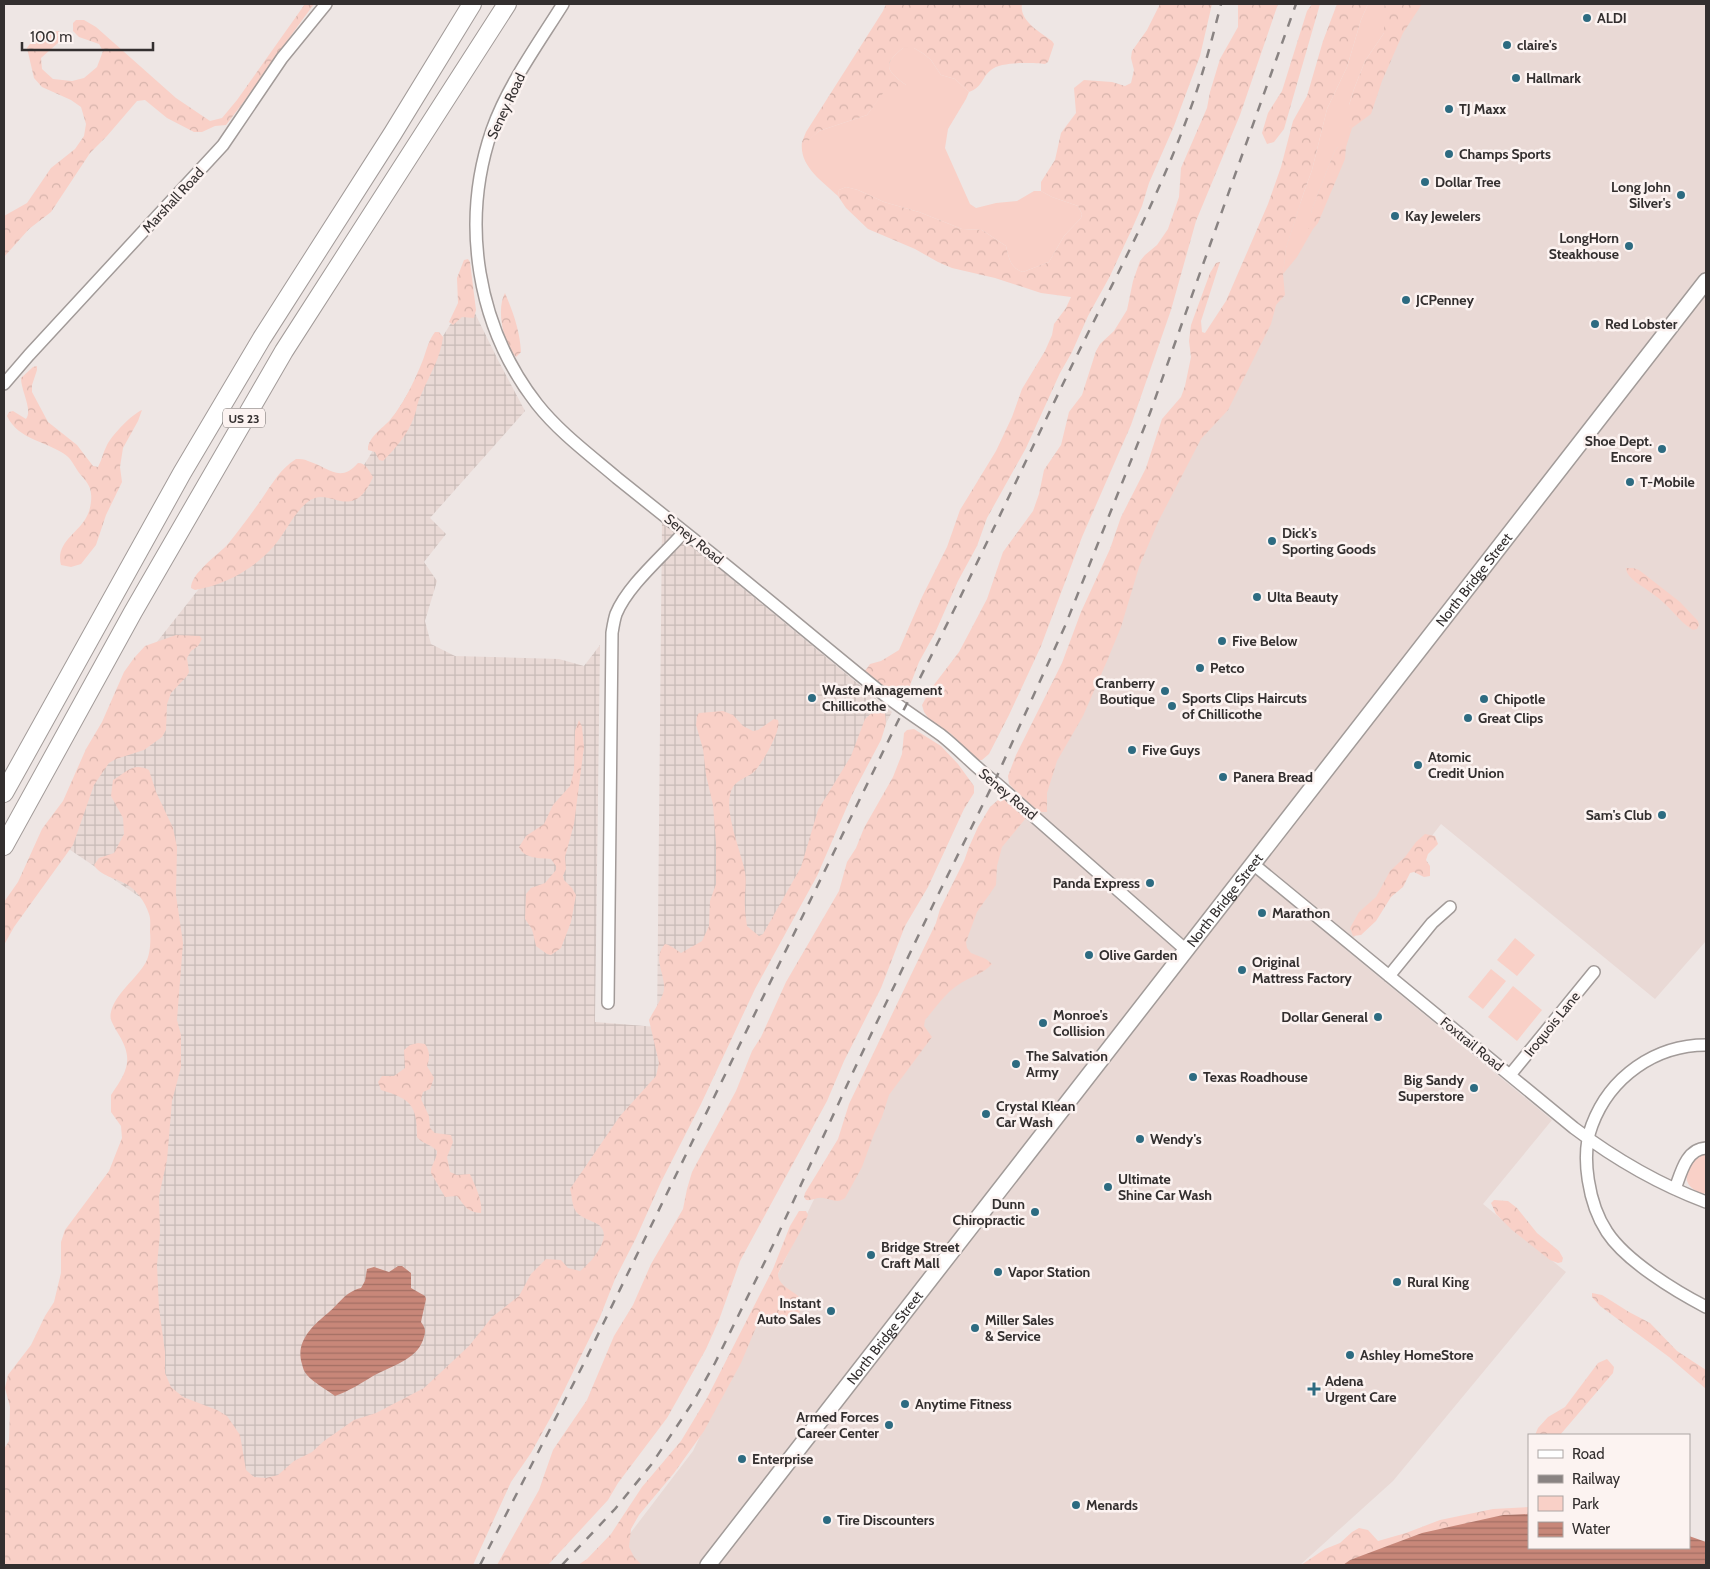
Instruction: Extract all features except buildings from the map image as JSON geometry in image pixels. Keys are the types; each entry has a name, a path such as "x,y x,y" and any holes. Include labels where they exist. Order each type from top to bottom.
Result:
{"highway":[{"name":"US 23","path":"4,793 192,456 262,338 393,133 472,4"},
{"name":"US 23","path":"4,846 133,612 284,350 506,4"}],"main road":[{"name":"North Bridge Street","path":"708,1565 1706,281"}],"street":[{"name":"Marshall Road","path":"4,384 223,145 282,58 326,4"},
{"name":"Seney Road","path":"563,4 510,93 493,128 486,149 478,190 476,231 478,268 483,294 498,339 517,376 538,406 590,455 880,691 942,736 1186,950"},
{"path":"608,1003 612,633 615,616 623,600 684,532"},
{"name":"Foxtrail Road","path":"1253,864 1588,1139 1625,1163 1675,1189 1706,1202"},
{"path":"1389,976 1432,924 1450,907"},
{"name":"Iroquois Lane","path":"1510,1075 1594,972"},
{"path":"1706,1045 1668,1050 1649,1058 1620,1081 1607,1098 1591,1126 1588,1139 1587,1164 1590,1192 1599,1217 1606,1232 1617,1246 1644,1269 1706,1307"},
{"path":"1675,1189 1689,1156 1697,1150 1706,1148"}],"shaded area":[{"path":"1415,4 1706,4 1706,941 1655,999 1441,824 1345,949 1552,1120 1483,1204 1566,1272 1393,1481 1300,1565 606,1565 693,1451 1257,278"},
{"path":"467,297 525,411 430,518 446,534 424,562 437,581 425,621 431,644 455,656 559,659 584,666 600,645 595,1022 657,1027 662,521 892,712 639,1189 580,1290 269,1499 128,1364 162,912 57,841 133,672 294,469 345,496"}],"green space":[{"path":"305,4 314,4 226,125 215,126 202,132 194,132 167,118 145,100 137,101 90,153 51,212 29,229 4,257 4,216 27,203 51,168 75,149 84,136 86,124 81,107 71,100 42,87 34,78 27,48 33,40 49,32 59,31 61,35 59,42 41,58 42,69 53,79 72,81 84,78 97,67 103,51 99,44 79,37 73,31 73,23 76,20 84,20 96,27 176,98 210,121 222,118 237,100"},
{"path":"886,4 1022,4 1024,16 1031,26 1054,44 1048,62 1045,64 1017,63 996,67 988,73 977,88 969,92 955,79 941,75 931,60 924,54 914,48 903,48 889,63 889,67 894,75 906,85 904,92 884,92 867,115 819,131 805,144 802,142 806,132"},
{"path":"1160,4 1212,4 1200,56 1174,126 1149,183 1142,206 1110,276 1060,373 1026,448 987,518 977,546 919,662 909,688 901,697 893,695 865,671 870,664 881,661 899,650 922,597 947,547 960,510 996,451 1012,417 1022,389 1045,351 1052,335 1054,324 1066,308 1071,297 1041,293 995,278 952,268 938,262 915,249 868,229 846,208 838,196 839,190 846,187 858,190 884,202 919,212 962,229 982,230 1006,246 1013,265 1023,272 1049,262 1064,236 1081,218 1082,214 1078,206 1041,191 1041,182 1055,160 1061,133 1076,113 1074,88 1084,80 1112,82 1125,86 1131,83 1134,70 1131,58 1132,51 1147,30"},
{"path":"1238,4 1278,4 1240,115 1196,221 1171,310 1131,425 1082,537 1041,646 989,754 982,760 978,760 950,733 932,723 924,712 922,705 930,690 959,652 987,599 1003,552 1033,511 1044,470 1061,445 1069,412 1082,395 1096,351 1100,344 1114,331 1127,310 1133,281 1140,261 1157,245 1168,229 1179,197 1181,168 1207,108 1220,59 1238,27"},
{"path":"1312,4 1320,4 1284,129 1274,142 1267,144 1262,133 1268,113 1282,91 1307,11"},
{"path":"1337,4 1368,4 1361,20 1347,67 1327,109 1312,170 1286,248 1283,274 1285,295 1276,305 1271,324 1228,410 1201,439 1158,522 1139,567 1121,627 1107,661 1083,716 1057,761 1047,793 1047,812 1039,812 1009,784 1008,776 1016,755 1062,663 1081,612 1110,549 1121,517 1146,468 1162,419 1181,397 1191,357 1189,341 1191,325 1210,273 1216,263 1220,262 1201,321 1202,332 1205,333 1226,301 1268,204 1281,167 1293,121 1307,96 1323,41"},
{"path":"1368,4 1385,4 1384,33 1365,61 1354,89 1349,105 1349,126 1352,128 1346,147 1338,147 1335,150 1312,209 1309,229 1313,229 1297,257 1283,274 1286,248 1312,170 1327,109 1347,67 1361,20"},
{"path":"1385,4 1422,4 1403,33 1382,81 1371,114 1352,128 1349,126 1349,105 1365,61 1384,33"},
{"path":"903,48 914,48 924,54 931,60 941,75 955,79 969,92 948,129 945,148 970,204 976,208 996,203 1017,201 1034,191 1041,191 1078,206 1082,214 1081,218 1064,236 1049,262 1023,272 1013,265 1006,246 982,230 962,229 846,187 839,190 838,196 808,166 802,151 802,142 805,143 819,131 867,115 884,91 906,85 894,75 889,67 889,63"},
{"path":"1338,147 1346,147 1345,159 1318,223 1313,229 1308,229 1312,209 1335,150"},
{"path":"468,259 470,262 476,310 474,318 462,317 453,325 449,322 458,303 457,278 464,260"},
{"path":"505,293 518,329 521,352 516,357 511,351 502,326 501,308"},
{"path":"435,332 439,332 443,337 442,344 415,414 405,435 383,461 379,460 375,452 368,450 370,441 390,420 405,398"},
{"path":"37,366 32,392 48,422 77,445 93,466 98,467 107,445 118,430 142,410 123,448 120,467 122,482 106,515 96,545 81,564 71,567 61,565 61,550 88,514 91,499 90,488 67,456 26,436 12,424 7,416 9,412 13,411 26,419 28,411 21,378 33,367"},
{"path":"296,459 305,460 340,473 352,469 358,463 361,463 373,477 365,491 357,499 341,501 317,497 309,501 294,516 274,546 248,569 228,580 206,588 195,590 191,588 195,576 228,544 277,476"},
{"path":"1626,568 1639,570 1680,602 1698,621 1697,629 1693,630 1681,621 1662,601 1633,580"},
{"path":"176,635 200,636 202,639 187,658 189,672 187,676 171,693 167,704 166,730 162,737 144,750 109,763 94,785 73,845 14,927 4,945 4,902 18,882 42,829 63,801 124,672 145,646"},
{"path":"723,711 733,715 743,726 753,731 758,730 774,719 778,720 777,731 771,746 755,771 735,784 730,795 729,806 730,817 745,872 745,914 747,926 759,936 763,934 801,867 818,810 851,756 865,719 874,711 885,712 886,724 881,740 852,795 817,876 755,989 615,1279 600,1317 552,1415 531,1453 511,1482 473,1565 4,1565 4,1449 9,1441 10,1407 5,1388 8,1375 31,1345 54,1302 61,1273 61,1242 65,1230 109,1171 122,1138 121,1126 111,1112 111,1095 122,1078 127,1063 127,1056 111,1015 117,998 146,962 150,948 150,916 140,897 130,887 100,872 94,865 99,858 114,853 124,834 123,818 111,796 113,780 134,768 139,767 149,770 156,792 173,828 177,847 176,895 183,943 177,1020 181,1035 181,1067 172,1101 167,1160 159,1196 160,1233 157,1265 159,1308 165,1352 165,1373 171,1387 183,1397 217,1410 227,1416 240,1435 246,1470 254,1477 266,1478 278,1475 294,1461 312,1452 354,1420 376,1413 424,1388 469,1346 492,1317 519,1296 531,1274 546,1259 561,1260 568,1268 580,1271 599,1250 604,1236 603,1230 599,1225 576,1211 573,1206 570,1189 620,1116 656,1076 659,1063 649,1020 664,992 659,960 661,950 665,944 681,953 702,941 709,926 710,901 716,884 716,843 713,805 706,775 703,749 696,725 699,713"},
{"path":"579,720 582,727 584,747 574,824 565,857 566,869 563,876 576,895 571,922 561,948 551,955 536,946 532,929 525,919 526,894 531,888 545,883 556,870 556,866 551,859 528,856 519,847 526,836 544,824 553,805 570,786 574,770 575,731"},
{"path":"914,729 941,746 958,764 974,786 974,793 964,809 928,887 905,926 881,988 844,1061 827,1101 740,1261 719,1320 706,1349 667,1418 618,1483 608,1500 548,1565 497,1565 539,1490 553,1450 587,1400 614,1336 633,1305 651,1264 683,1209 692,1172 736,1091 752,1051 761,1037 786,982 839,891 847,862 893,777 902,754 904,733 907,730"},
{"path":"1005,799 1020,810 1026,818 1002,847 997,866 996,885 977,912 966,942 967,948 971,953 986,959 992,964 953,988 925,1020 924,1026 932,1037 889,1095 862,1167 845,1198 837,1201 821,1198 806,1200 804,1197 805,1193 838,1139 849,1104 936,923 940,909 964,861 978,827 990,807 998,800"},
{"path":"1425,834 1435,836 1438,844 1428,854 1426,860 1430,866 1430,876 1424,877 1414,872 1410,873 1403,887 1391,897 1376,921 1361,935 1353,936 1350,928 1359,912 1376,897 1390,871"},
{"path":"1515,938 1535,955 1517,976 1497,960"},
{"path":"1491,969 1506,981 1483,1009 1468,997"},
{"path":"1513,986 1542,1010 1517,1041 1488,1017"},
{"path":"425,1044 428,1049 429,1060 427,1066 434,1078 430,1089 423,1092 421,1099 429,1116 430,1128 435,1133 451,1135 453,1142 447,1157 450,1172 457,1175 470,1174 480,1198 481,1213 469,1210 457,1196 445,1197 431,1173 437,1151 417,1137 414,1110 406,1100 381,1090 378,1082 382,1076 394,1076 405,1068 404,1050 410,1045"},
{"path":"1706,1154 1706,1193 1702,1194 1688,1183 1687,1173 1696,1157"},
{"path":"1494,1200 1508,1201 1517,1208 1537,1233 1559,1251 1563,1258 1562,1262 1558,1263 1550,1260 1512,1230 1496,1214 1491,1203"},
{"path":"799,1211 806,1211 808,1215 778,1274 781,1283 804,1303 797,1317 783,1323 763,1320 757,1325 741,1363 704,1431 674,1473 639,1515 631,1529 629,1547 634,1557 642,1565 578,1565 587,1559 611,1534 642,1487 681,1441 707,1398 773,1269 790,1226"},
{"path":"1592,1293 1602,1295 1650,1323 1677,1351 1706,1370 1706,1389 1669,1357 1600,1306 1592,1297"},
{"path":"1607,1359 1614,1367 1613,1373 1561,1434 1535,1434 1548,1417 1565,1407 1598,1363"},
{"path":"1528,1507 1528,1514 1503,1515 1350,1560 1343,1565 1301,1565 1325,1549 1340,1543 1359,1528 1368,1530 1378,1541 1440,1520 1493,1509"}],"water":[{"path":"398,1266 402,1266 411,1273 411,1288 425,1296 426,1299 421,1322 424,1326 425,1334 420,1347 409,1358 350,1390 335,1396 305,1373 300,1356 306,1335 343,1298 361,1288 365,1281 367,1269 374,1267 389,1272"},
{"path":"1528,1514 1528,1549 1690,1549 1690,1536 1706,1542 1706,1565 1343,1565 1350,1560 1422,1533 1503,1515"}],"railway":[{"path":"480,1565 584,1363 1146,216 1195,97 1221,4"},
{"path":"562,1565 615,1509 651,1465 693,1402 715,1363 775,1241 933,905 997,776 1065,626 1150,413 1296,4"}],"place":[{"name":"ALDI","path":"1587,18"},
{"name":"claire's","path":"1507,45"},
{"name":"Hallmark","path":"1516,78"},
{"name":"TJ Maxx","path":"1449,109"},
{"name":"Champs Sports","path":"1449,154"},
{"name":"Dollar Tree","path":"1425,182"},
{"name":"Long John Silver's","path":"1681,195"},
{"name":"Kay Jewelers","path":"1395,216"},
{"name":"LongHorn Steakhouse","path":"1629,246"},
{"name":"JCPenney","path":"1406,300"},
{"name":"Red Lobster","path":"1595,324"},
{"name":"Shoe Dept. Encore","path":"1662,449"},
{"name":"T-Mobile","path":"1630,482"},
{"name":"Dick's Sporting Goods","path":"1272,541"},
{"name":"Ulta Beauty","path":"1257,597"},
{"name":"Five Below","path":"1222,641"},
{"name":"Petco","path":"1200,668"},
{"name":"Cranberry Boutique","path":"1165,691"},
{"name":"Waste Management Chillicothe","path":"812,698"},
{"name":"Chipotle","path":"1484,699"},
{"name":"Sports Clips Haircuts of Chillicothe","path":"1172,706"},
{"name":"Great Clips","path":"1468,718"},
{"name":"Five Guys","path":"1132,750"},
{"name":"Atomic Credit Union","path":"1418,765"},
{"name":"Panera Bread","path":"1223,777"},
{"name":"Sam's Club","path":"1662,815"},
{"name":"Panda Express","path":"1150,883"},
{"name":"Marathon","path":"1262,913"},
{"name":"Olive Garden","path":"1089,955"},
{"name":"Original Mattress Factory","path":"1242,970"},
{"name":"Dollar General","path":"1378,1017"},
{"name":"Monroe's Collision","path":"1043,1023"},
{"name":"The Salvation Army","path":"1016,1064"},
{"name":"Texas Roadhouse","path":"1193,1077"},
{"name":"Big Sandy Superstore","path":"1474,1088"},
{"name":"Crystal Klean Car Wash","path":"986,1114"},
{"name":"Wendy's","path":"1140,1139"},
{"name":"Ultimate Shine Car Wash","path":"1108,1187"},
{"name":"Dunn Chiropractic","path":"1035,1212"},
{"name":"Bridge Street Craft Mall","path":"871,1255"},
{"name":"Vapor Station","path":"998,1272"},
{"name":"Rural King","path":"1397,1282"},
{"name":"Instant Auto Sales","path":"831,1311"},
{"name":"Miller Sales & Service","path":"975,1328"},
{"name":"Ashley HomeStore","path":"1350,1355"},
{"name":"Adena Urgent Care","path":"1314,1389"},
{"name":"Anytime Fitness","path":"905,1404"},
{"name":"Armed Forces Career Center","path":"889,1425"},
{"name":"Enterprise","path":"742,1459"},
{"name":"Menards","path":"1076,1505"},
{"name":"Tire Discounters","path":"827,1520"}]}
